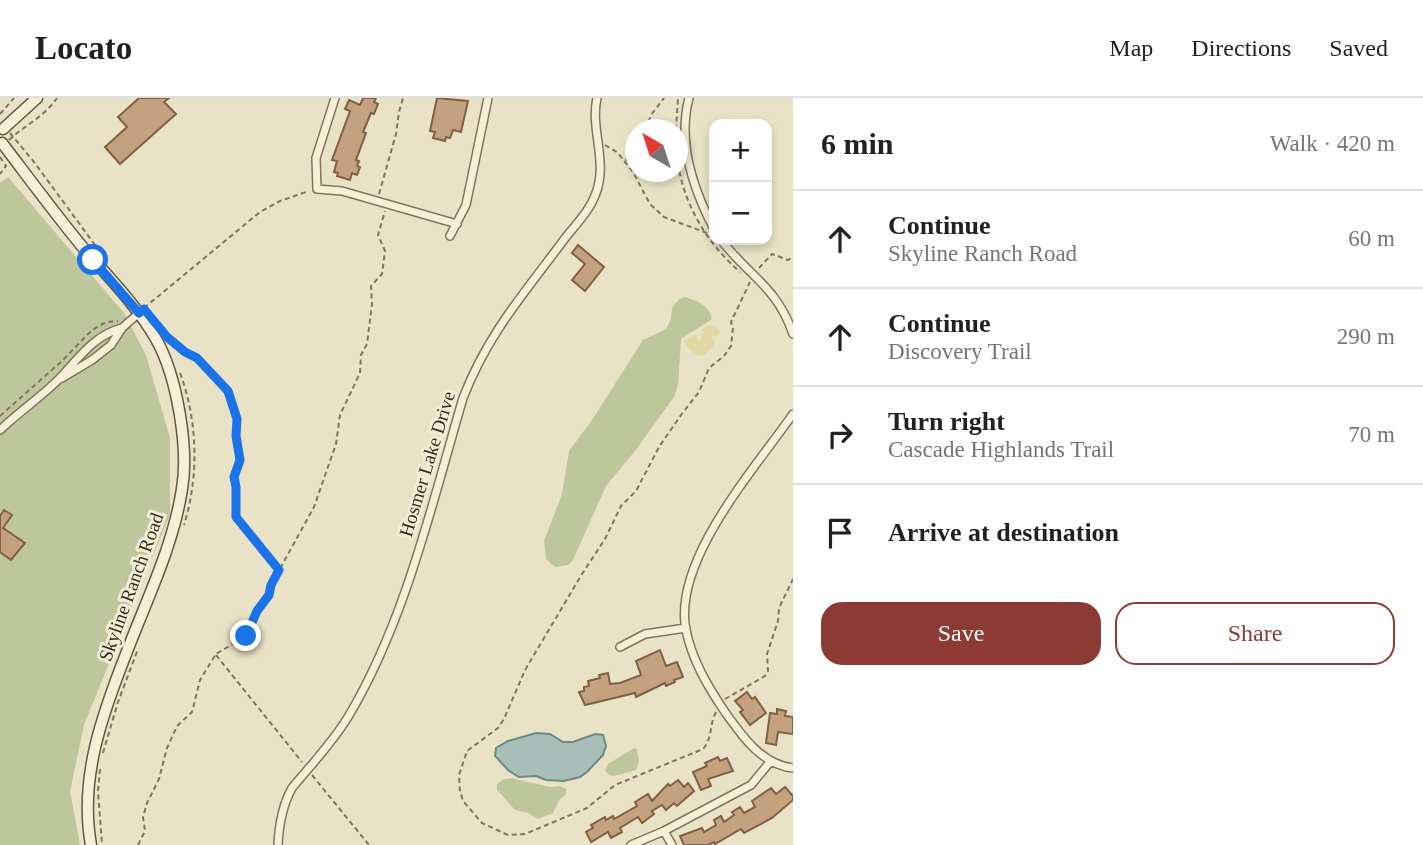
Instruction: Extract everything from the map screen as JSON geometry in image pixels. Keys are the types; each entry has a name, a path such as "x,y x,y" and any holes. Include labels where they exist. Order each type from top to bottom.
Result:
{"street":[{"path":"1,144 6,135 2,128 37,98"},
{"path":"335,98 316,158 317,189 342,191 457,224"},
{"path":"450,236 466,205 488,98"},
{"name":"Hosmer Lake Drive","path":"278,845 285,800 346,720 364,689 396,618 476,363 520,297 588,210 596,193 601,174 595,121 597,98"},
{"path":"689,98 684,132 687,158 693,183 709,220"},
{"name":"Skyline Ranch Road","path":"1,144 139,313 158,341 177,398 183,430 182,488 169,545 96,737 88,787 91,845"},
{"path":"726,245 777,299 793,334"},
{"path":"58,380 111,345 124,326 139,313"},
{"path":"0,430 58,380 88,347 104,334 124,326"},
{"path":"793,414 747,474 704,546 693,572 687,601 686,628 698,667 720,705 752,748 770,762 793,768"},
{"path":"620,647 645,634 686,628"},
{"path":"631,845 664,831 751,785 770,762"},
{"path":"664,831 671,845"}],"path":[{"path":"0,114 14,98"},
{"path":"57,98 46,113 13,137 112,268"},
{"path":"377,201 403,98"},
{"path":"650,119 664,98"},
{"path":"677,119 678,98"},
{"path":"598,140 624,160"},
{"path":"0,157 6,166 0,174"},
{"path":"638,182 650,204 664,218 702,233 709,232"},
{"path":"139,313 260,212 296,194 317,189"},
{"path":"138,845 145,831 143,817 146,803 159,779 166,748 177,726 192,712 200,680 216,654 246,636 314,507 336,444 340,415 360,373 361,355 367,344 372,286 382,274 385,251 379,235 387,204"},
{"path":"793,257 789,260 772,254 754,275 731,322 733,328 730,346 724,356 709,368 699,392 659,447 636,491 621,506 605,540 525,670 504,719 498,728 467,751 459,775 463,801 482,823 508,835 525,834 587,808 615,785 703,749 710,740 711,722 722,700 765,676 779,608 793,579"},
{"path":"0,416 62,361 92,330 106,322 118,321 124,326"},
{"path":"160,330 185,352 197,358 228,391 237,419 236,436 240,460 234,477 236,517 279,570"},
{"path":"216,654 369,845"}],"green space":[{"path":"8,177 124,313 146,355 170,438 170,514 84,725 70,791 80,845 0,845 0,183"},
{"path":"685,297 707,308 711,320 681,339 678,385 674,397 606,486 573,560 568,565 555,567 546,559 544,541 562,494 569,451 643,340 666,329 672,308 679,299"},
{"path":"634,748 637,749 639,762 636,770 609,775 605,770 608,764"},
{"path":"511,778 550,787 560,786 566,789 566,794 559,800 553,813 538,819 515,810 497,790 497,784"}],"sand":[{"path":"710,325 716,326 720,333 715,337 710,335 715,340 714,346 704,355 698,356 684,341 695,334 700,342 702,329"}],"water":[{"path":"536,733 550,734 563,742 573,742 595,734 603,735 606,746 603,755 580,777 564,781 546,780 536,776 519,777 495,756 496,748 508,741"}],"building":[{"path":"139,98 169,98 164,102 176,114 120,164 105,147 127,127 118,117"},
{"path":"363,98 376,98 374,102 378,104 363,132 366,133 356,160 359,161 357,166 360,167 357,175 352,173 350,180 337,176 338,173 334,172 337,161 332,160 350,111 345,109 349,100 360,105"},
{"path":"437,98 468,101 461,132 453,130 450,138 446,137 445,141 433,138 435,132 430,131"},
{"path":"578,245 604,267 585,291 572,280 585,264 572,253"},
{"path":"4,510 12,515 3,528 25,543 11,560 0,552 0,516"},
{"path":"660,650 666,666 677,662 683,677 636,697 635,693 585,705 579,692 589,686 588,681 608,673 610,684 641,675 636,661"},
{"path":"747,692 752,699 755,697 766,713 750,725 735,701"},
{"path":"777,709 786,711 785,716 793,717 793,734 778,732 776,745 766,743 770,713 777,714"},
{"path":"718,757 720,761 727,758 733,771 708,779 711,786 701,790 693,772"},
{"path":"678,780 684,787 688,783 694,791 677,806 674,803 666,810 662,805 652,811 654,814 642,823 638,817 620,828 622,832 611,838 608,832 591,842 586,832 593,828 591,825 605,817 606,820 613,816 614,819 637,806 635,802 648,794 652,801 668,784 670,786"},
{"path":"785,787 793,800 772,818 744,833 741,829 715,844 684,845 680,836 702,828 704,832 716,825 714,820 721,816 724,822 740,807 744,813 755,807 752,801 771,788 776,794"}],"route":[{"path":"93,260 139,313 144,309 173,343 197,358 228,391 237,419 236,436 240,460 234,477 237,521 279,570 269,595 257,611 246,636"}]}
